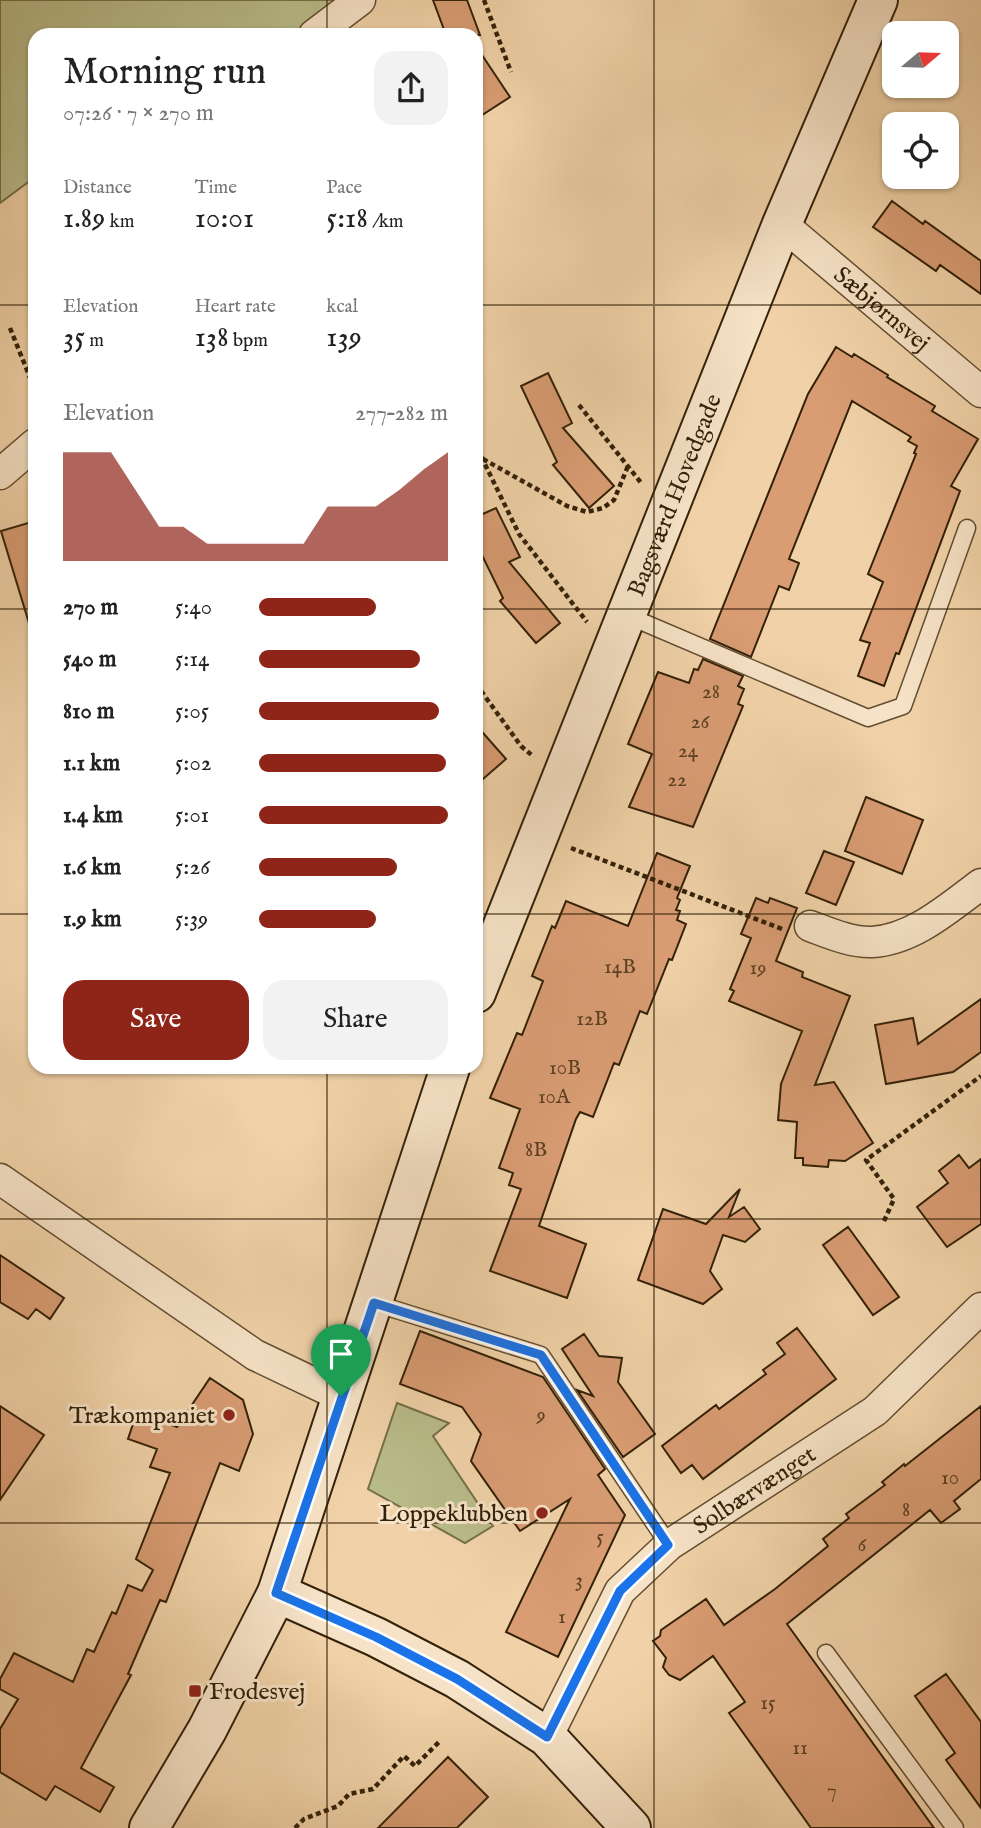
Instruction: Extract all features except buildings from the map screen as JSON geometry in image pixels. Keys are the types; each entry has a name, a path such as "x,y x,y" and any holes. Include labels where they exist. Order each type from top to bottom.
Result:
{"street":[{"path":"323,28 360,0"},
{"name":"Bagsværd Hovedgade","path":"483,975 782,224 878,0"},
{"name":"Sæbjørnsvej","path":"782,224 981,392"},
{"path":"0,474 28,449"},
{"path":"810,926 848,939 872,942 899,936 934,919 981,884"},
{"path":"149,1828 207,1730 276,1593 448,1074"},
{"path":"0,1179 255,1355 341,1396"},
{"name":"Solbærvænget","path":"547,1737 620,1591 668,1545 875,1411 981,1308"},
{"path":"276,1593 376,1637 457,1679 547,1737 631,1828"}],"lane":[{"path":"620,628 868,718 903,706 967,528"},
{"path":"374,1303 541,1355 668,1545"},
{"path":"826,1653 955,1828"}],"path":[{"path":"484,0 512,72"},
{"path":"10,328 28,373"},
{"path":"579,405 666,513"},
{"path":"483,459 567,506 587,512 603,508 614,500 628,466"},
{"path":"483,459 519,534 589,624 620,628"},
{"path":"483,694 521,746 561,778"},
{"path":"538,835 790,932 810,926"},
{"path":"884,1221 894,1199 866,1160 981,1076"},
{"path":"295,1828 304,1819 338,1806 349,1794 373,1789 404,1756 415,1766 442,1740"}],"green space":[{"path":"0,0 351,0 316,28 28,28 28,182 0,203"},
{"path":"397,1403 449,1423 433,1436 493,1526 465,1543 368,1489"}],"place":[{"name":"Trækompaniet","path":"229,1415"},
{"name":"Loppeklubben","path":"542,1513"},
{"name":"Frodesvej","path":"195,1691"}],"route":[{"path":"374,1303 541,1355 668,1545 620,1591 547,1737 457,1679 376,1637 276,1593 341,1396 374,1303"}]}
